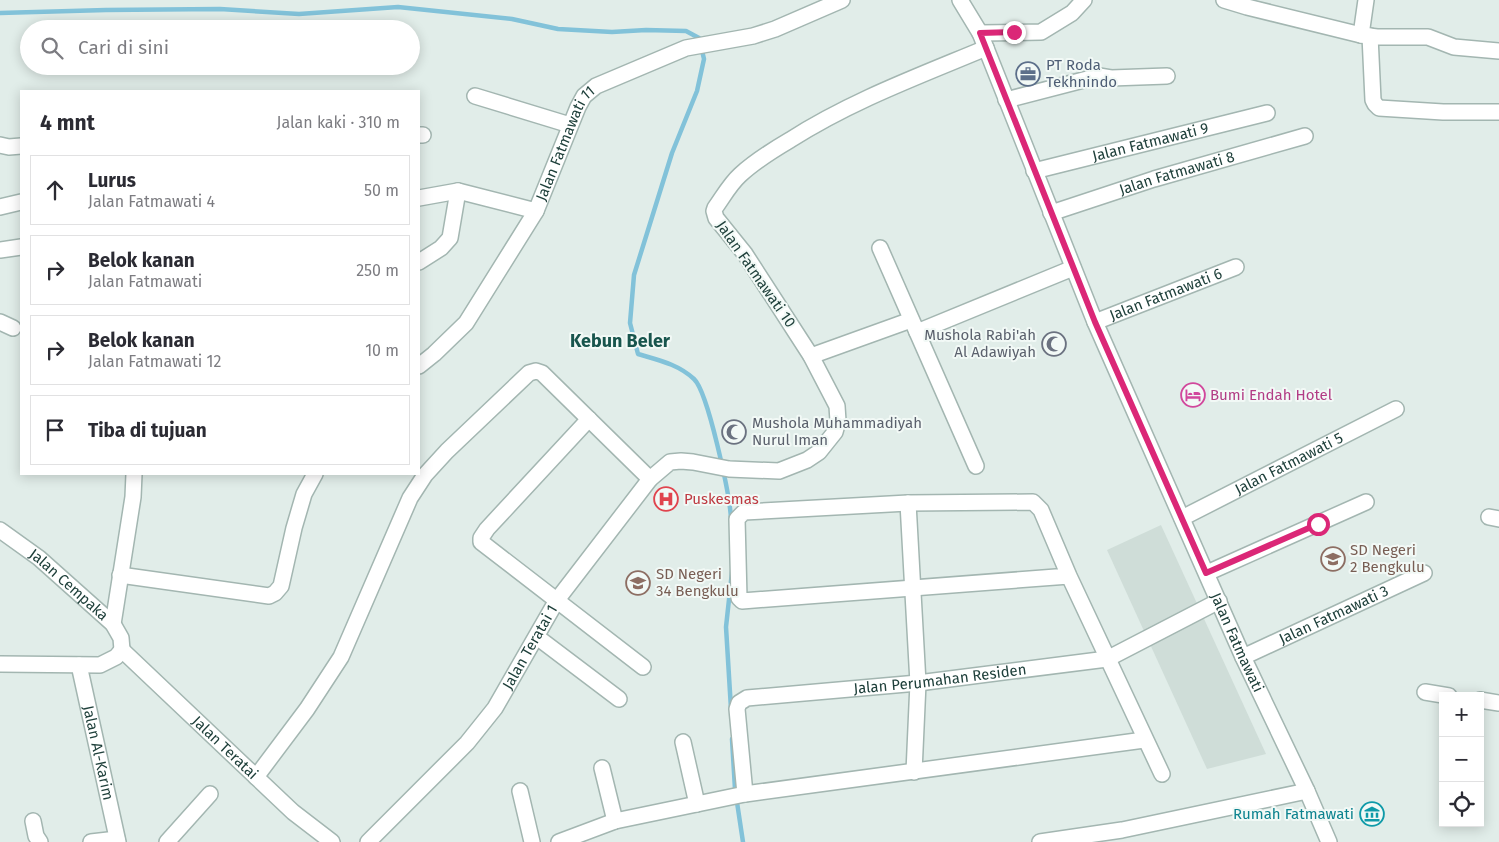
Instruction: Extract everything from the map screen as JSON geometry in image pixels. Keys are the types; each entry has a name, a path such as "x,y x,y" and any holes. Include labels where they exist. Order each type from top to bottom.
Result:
{"street":[{"name":"Jalan Fatmawati 11","path":"420,198 458,191 536,211 570,125 584,96 596,86 686,48 768,32 842,0"},
{"name":"Jalan Fatmawati","path":"960,0 980,33 1095,322 1243,657 1307,791 1329,842"},
{"path":"980,33 1041,32 1072,13 1084,0"},
{"path":"1224,0 1365,35 1428,37 1454,47 1499,51"},
{"path":"1366,0 1365,35 1374,104 1379,108 1443,112 1499,112"},
{"name":"Jalan Fatmawati 10","path":"693,462 723,468 779,471 807,460 819,452 835,432 838,421 837,406 811,356 745,254 716,218 715,208 729,188 746,171 777,148 820,121 863,100 986,48"},
{"path":"1006,100 1099,76 1111,78 1167,76"},
{"path":"475,96 570,125"},
{"name":"Jalan Fatmawati 9","path":"1034,171 1267,113"},
{"name":"Jalan Fatmawati 8","path":"1051,213 1154,179 1304,136"},
{"path":"0,145 9,147 20,146"},
{"path":"420,261 441,248 450,238 458,191"},
{"path":"0,207 20,202"},
{"path":"420,365 466,323 536,211"},
{"path":"0,250 20,247"},
{"path":"880,248 976,466"},
{"name":"Jalan Fatmawati 6","path":"1095,322 1236,267"},
{"path":"811,356 914,326 1073,268"},
{"path":"256,777 307,709 341,657 410,498 425,475 529,373 536,371 542,373 650,479"},
{"name":"Jalan Fatmawati 5","path":"1182,518 1396,409"},
{"path":"589,419 487,529 481,538 481,542 643,667"},
{"name":"Jalan Teratai 1","path":"368,842 467,743 495,708 557,600 650,479 670,462 693,462"},
{"path":"113,624 133,497 134,475"},
{"path":"120,575 269,596 281,586 304,494 314,475"},
{"path":"1069,576 742,601 739,598 737,519 744,512 908,503 1033,502 1041,510 1144,740 1162,774"},
{"path":"1206,573 1366,502"},
{"path":"908,503 918,683 914,772"},
{"name":"Jalan Cempaka","path":"0,530 38,558 113,624 121,638 122,650"},
{"name":"Jalan Fatmawati 3","path":"1243,657 1424,573"},
{"name":"Jalan Perumahan Residen","path":"739,795 736,709 747,698 918,683 1107,659 1219,601"},
{"path":"537,637 619,699"},
{"path":"0,664 106,664 122,650"},
{"name":"Jalan Teratai","path":"122,650 293,812 332,842"},
{"name":"Jalan Al-Karim","path":"79,665 117,841"},
{"path":"1425,692 1439,694"},
{"path":"1484,701 1499,703"},
{"path":"559,842 615,821 739,795 1144,740"},
{"path":"683,742 697,804"},
{"path":"602,768 615,821"},
{"path":"520,791 532,842"},
{"path":"1040,842 1122,830 1307,791"},
{"path":"167,842 210,794"},
{"path":"33,821 36,836 40,842"},
{"path":"91,842 117,841"}],"shaded area":[{"path":"1161,525 1266,754 1207,769 1107,550"}],"waterway":[{"path":"0,13 220,9 299,14 398,7 512,19 558,29 612,32 646,30 686,31 699,38 704,59 697,91 672,153 634,275 630,323 638,354 668,363 681,370 694,379 700,388 712,423 727,489 731,519"},
{"path":"731,709 726,627 732,572"},
{"path":"732,739 735,789 743,842"}],"place":[{"name":"PT Roda Tekhnindo","path":"1028,74"},
{"name":"Mushola Rabi'ah Al Adawiyah","path":"1054,344"},
{"name":"Bumi Endah Hotel","path":"1193,395"},
{"name":"Mushola Muhammadiyah Nurul Iman","path":"734,432"},
{"name":"Puskesmas","path":"666,499"},
{"name":"SD Negeri 2 Bengkulu","path":"1333,559"},
{"name":"SD Negeri 34 Bengkulu","path":"638,583"},
{"name":"Rumah Fatmawati","path":"1372,814"}],"district":[{"name":"Kebun Beler","path":"620,341"}],"route":[{"path":"1014,32 980,33 1095,322 1206,573 1318,524"}]}
